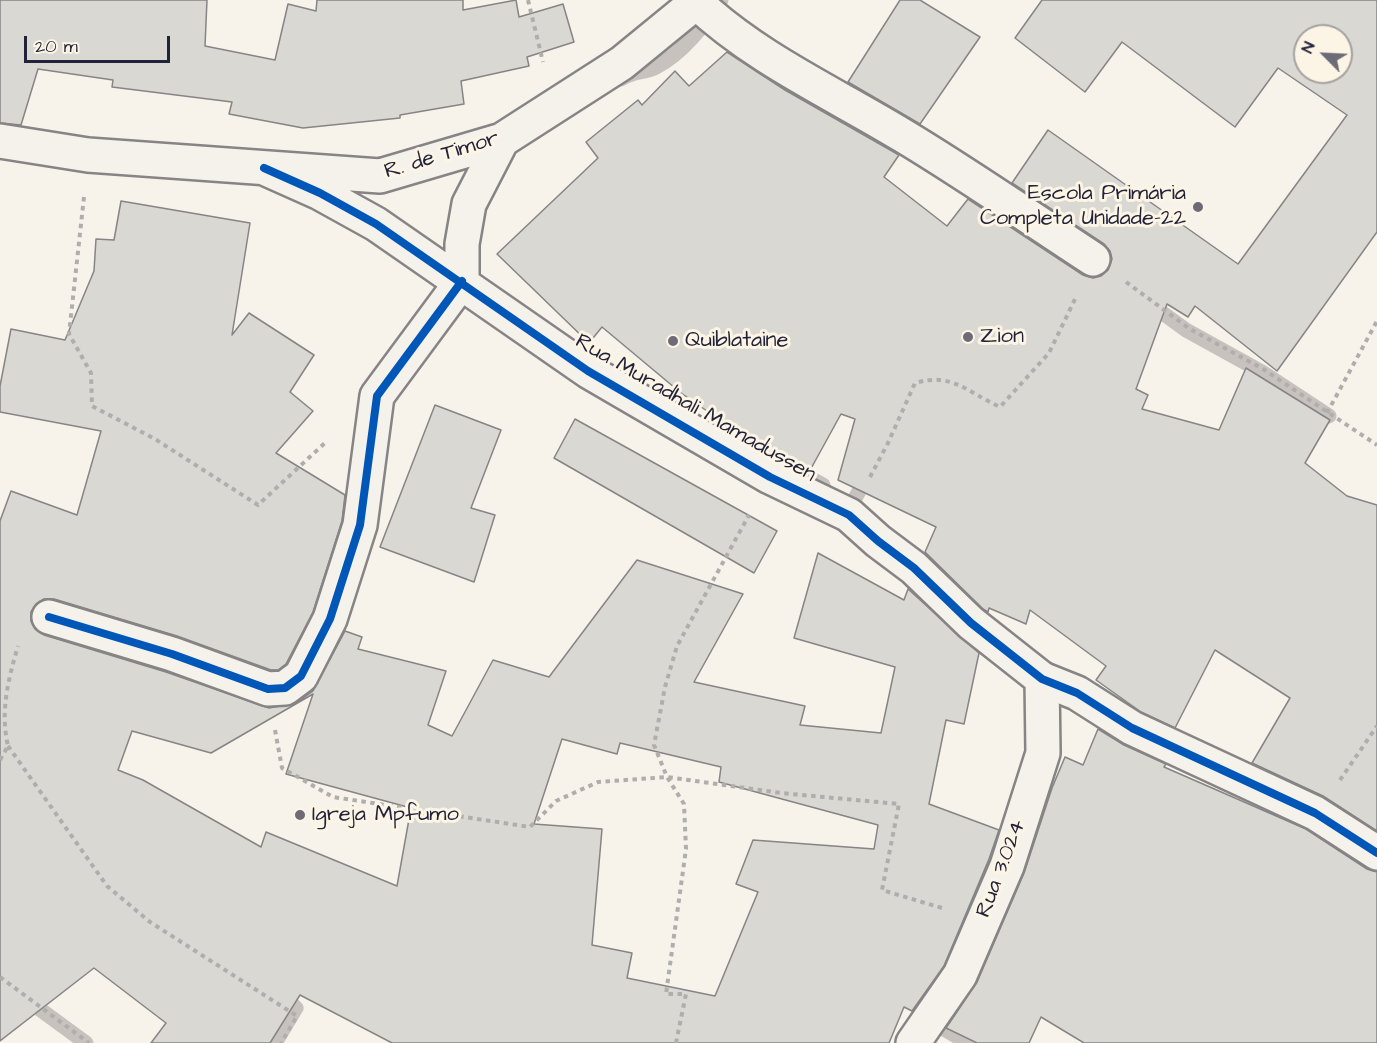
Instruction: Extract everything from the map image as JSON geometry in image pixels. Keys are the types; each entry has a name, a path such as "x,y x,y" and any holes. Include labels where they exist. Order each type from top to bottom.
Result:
{"street":[{"name":"R. de Timor","path":"0,141 88,155 380,176 502,140 622,63 698,1"},
{"path":"698,1 720,24 803,77 905,136 1094,259"},
{"path":"50,617 172,654 268,689 285,688 301,676 330,619 360,525 377,396 462,281 462,244 469,204 502,140"},
{"name":"Rua Muradhali Mamadussen","path":"264,168 321,193 376,224 462,281 588,371 770,477 849,515 878,541 914,568 971,623 1041,679 1077,693 1132,728 1315,813 1377,853"},
{"name":"Rua 3.024","path":"913,1043 960,975 1007,866 1043,753 1041,679"}],"path":[{"path":"528,0 554,106"},
{"path":"88,155 69,334 91,374 92,406 155,439 258,505 377,396"},
{"path":"849,515 888,443 915,383 931,378 948,380 1000,406 1049,353 1094,259 1190,329 1263,369 1377,445"},
{"path":"1327,413 1377,321"},
{"path":"676,1043 687,994 666,994 686,849 684,804 667,777 654,745 665,687 677,646 770,477"},
{"path":"50,617 26,616 2,704 1,729 8,746 107,886 150,922 297,1016 280,1043"},
{"path":"268,689 282,768 333,797 530,827 556,801 598,782 667,777 780,793 899,804 882,890 982,921"},
{"path":"1315,813 1377,726"},
{"path":"0,760 8,746"},
{"path":"0,977 89,1043"}],"building":[{"path":"0,0 207,0 205,46 275,60 288,4 316,11 317,0 463,0 463,10 516,0 519,17 563,4 574,42 527,57 529,66 461,81 464,104 400,115 400,118 303,128 229,114 232,102 112,87 113,80 38,69 21,125 0,123"},
{"path":"900,0 920,0 980,37 920,124 848,82"},
{"path":"1042,0 1377,0 1377,232 1277,371 1195,306 1188,317 1167,304 1136,389 1148,395 1142,409 1219,430 1246,368 1330,420 1305,463 1347,496 1377,505 1377,831 1323,796 1252,763 1290,698 1215,650 1175,728 1141,712 1096,680 1106,666 1030,610 1026,624 989,608 988,612 983,609 925,552 936,527 838,480 855,419 841,414 808,474 779,461 681,393 602,327 589,343 497,254 598,158 586,142 638,100 642,105 675,71 689,86 727,52 785,90 899,155 884,177 947,226 968,199 1083,275 1093,278 1101,276 1108,270 1112,259 1110,251 1104,244 1012,183 1048,130 1238,264 1347,115 1301,84 1353,84 1353,24 1293,24 1293,78 1278,68 1235,127 1122,42 1085,92 1015,38"},
{"path":"121,201 250,223 232,335 249,313 314,355 290,392 313,411 276,453 345,495 342,521 313,612 286,664 278,670 271,670 177,636 54,599 44,599 36,604 31,612 31,621 35,629 44,635 166,672 269,708 296,703 313,691 345,631 362,637 358,649 446,671 428,725 452,736 493,660 549,677 637,560 743,594 694,682 805,706 800,725 881,733 895,667 794,638 818,553 904,600 908,589 979,653 964,724 946,720 929,804 999,830 944,966 912,1011 904,1007 889,1043 392,1043 300,995 270,1043 151,1043 166,1023 94,968 0,1041 0,521 11,491 77,515 101,431 0,412 0,386 11,329 65,340 94,271 96,239 114,240","holes":["313,694 286,774 411,808 397,886 266,832 261,847 143,780 118,770 132,731 211,753","562,739 617,754 620,743 721,767 719,782 878,825 874,849 753,840 736,884 758,892 715,996 627,978 632,953 592,945 602,829 534,824"]},
{"path":"435,405 501,430 471,508 495,515 474,582 380,547"},
{"path":"575,419 777,531 754,573 554,458"},
{"path":"1098,729 1124,745 1166,764 1164,767 1306,829 1367,869 1377,872 1377,1043 1084,1043 1041,1017 1029,1043 977,1043 946,1028 977,982 1024,873 1052,788 1065,757 1083,765"}],"waterway":[{"path":"621,79 652,69 675,54 700,28 721,0"},
{"path":"1149,303 1186,330 1262,372 1329,416"},
{"path":"752,446 823,485"},
{"path":"853,502 869,473"},
{"path":"0,980 86,1043"},
{"path":"275,1043 296,1008 280,993"},
{"path":"934,1023 968,1043"}],"cycle path":[{"path":"264,168 320,193 376,224 588,371 770,477 849,515 878,541 914,568 971,623 1042,679 1077,693 1132,728 1315,813 1377,853"},
{"path":"49,617 172,654 268,689 285,688 301,676 330,619 360,525 377,396 462,281"}],"place":[{"name":"Escola Primária Completa Unidade-22","path":"1198,207"},
{"name":"Zion","path":"968,337"},
{"name":"Quiblataine","path":"673,341"},
{"name":"Igreja Mpfumo","path":"300,815"}]}
